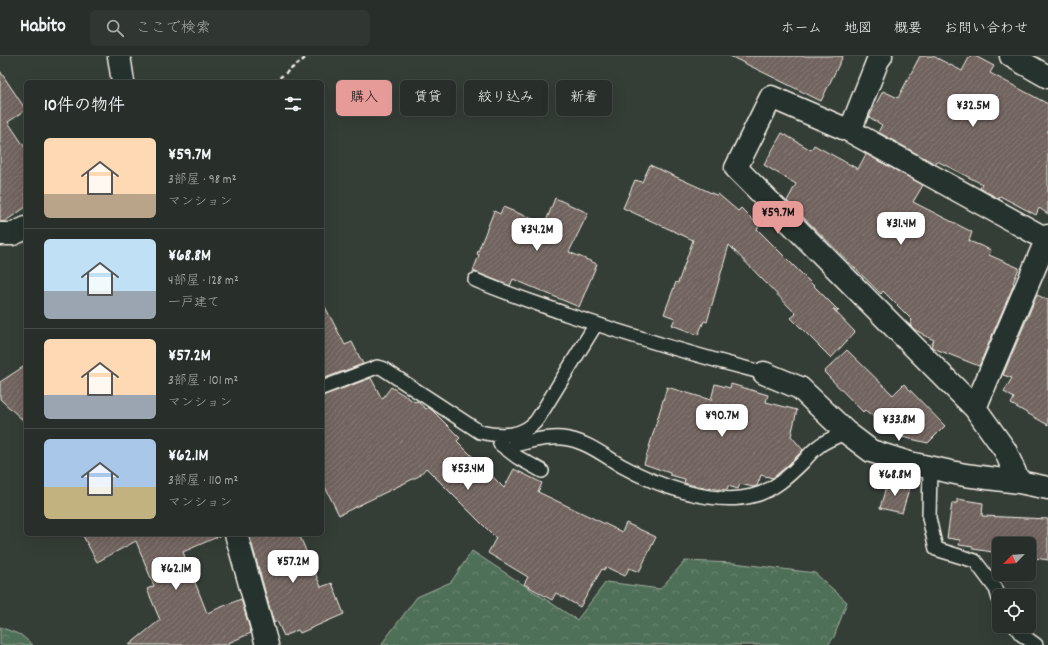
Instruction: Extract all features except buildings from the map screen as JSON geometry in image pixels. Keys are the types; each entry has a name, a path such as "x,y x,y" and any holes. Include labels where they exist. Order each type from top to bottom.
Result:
{"street":[{"path":"119,56 123,80"},
{"path":"850,131 878,60 881,56"},
{"path":"1011,56 1048,77"},
{"path":"975,408 1047,238 850,131 771,97 736,168 975,408 1005,450 1019,482"},
{"path":"0,234 13,234 24,229"},
{"path":"764,373 800,388 846,432 871,451 930,468 964,475 1019,482 1048,488"},
{"path":"237,536 267,645"}],"lane":[{"path":"475,280 504,292 596,324 691,354 764,373"},
{"path":"324,387 376,367 382,368 480,432 493,435 507,435 523,432 533,424 596,324"},
{"path":"506,449 518,444 546,438 563,438 585,444 624,467 671,488 704,496 730,498 750,496 766,492 781,481 819,446 846,432"},
{"path":"493,435 496,442 517,457 542,471"},
{"path":"930,468 929,518 936,549 975,561 996,589"},
{"path":"1020,633 1036,645"}],"path":[{"path":"277,80 308,56"}],"green space":[{"path":"472,551 577,620 606,582 660,589 685,561 734,563 815,573 847,602 834,637 828,645 382,645 417,597 451,582"},
{"path":"0,627 21,635 33,645 0,645"}]}
